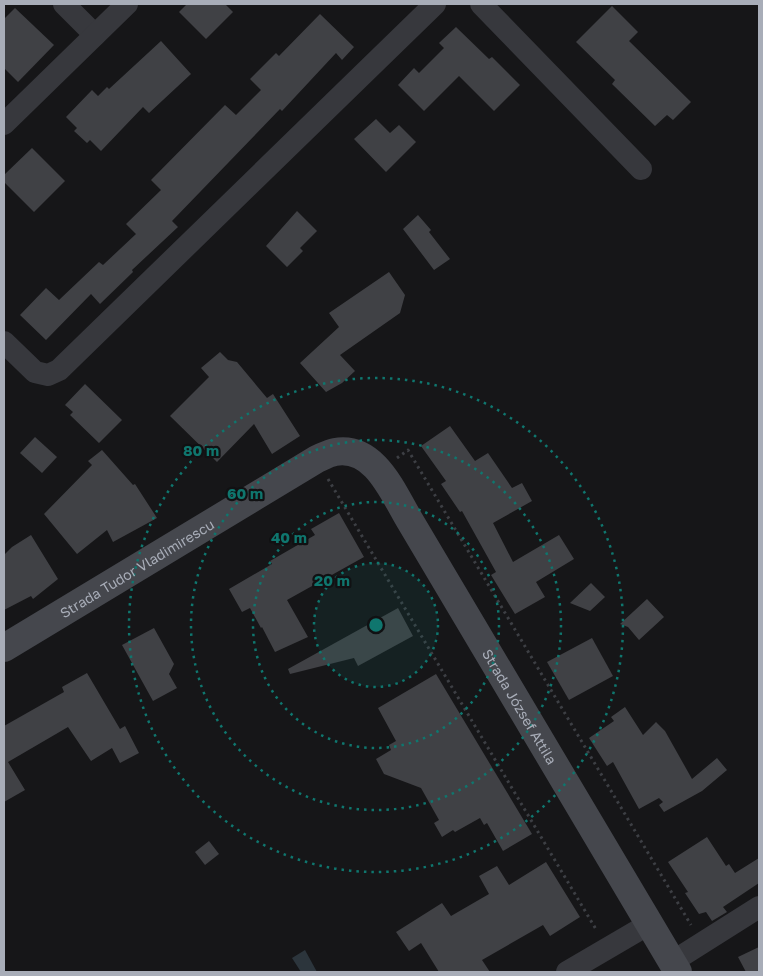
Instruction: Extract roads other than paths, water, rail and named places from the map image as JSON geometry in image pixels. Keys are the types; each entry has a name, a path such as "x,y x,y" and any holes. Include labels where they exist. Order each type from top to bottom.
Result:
{"street":[{"path":"64,4 95,35"},
{"path":"4,124 127,4"},
{"path":"4,342 35,372 48,375 59,370 435,4"},
{"path":"481,4 641,169"},
{"name":"Strada Tudor Vladimirescu","path":"4,648 317,459 334,452 350,452"},
{"name":"Strada József Attila","path":"350,452 367,458 378,469 675,967"},
{"path":"675,967 702,943 759,907"},
{"path":"567,972 649,924"}]}
